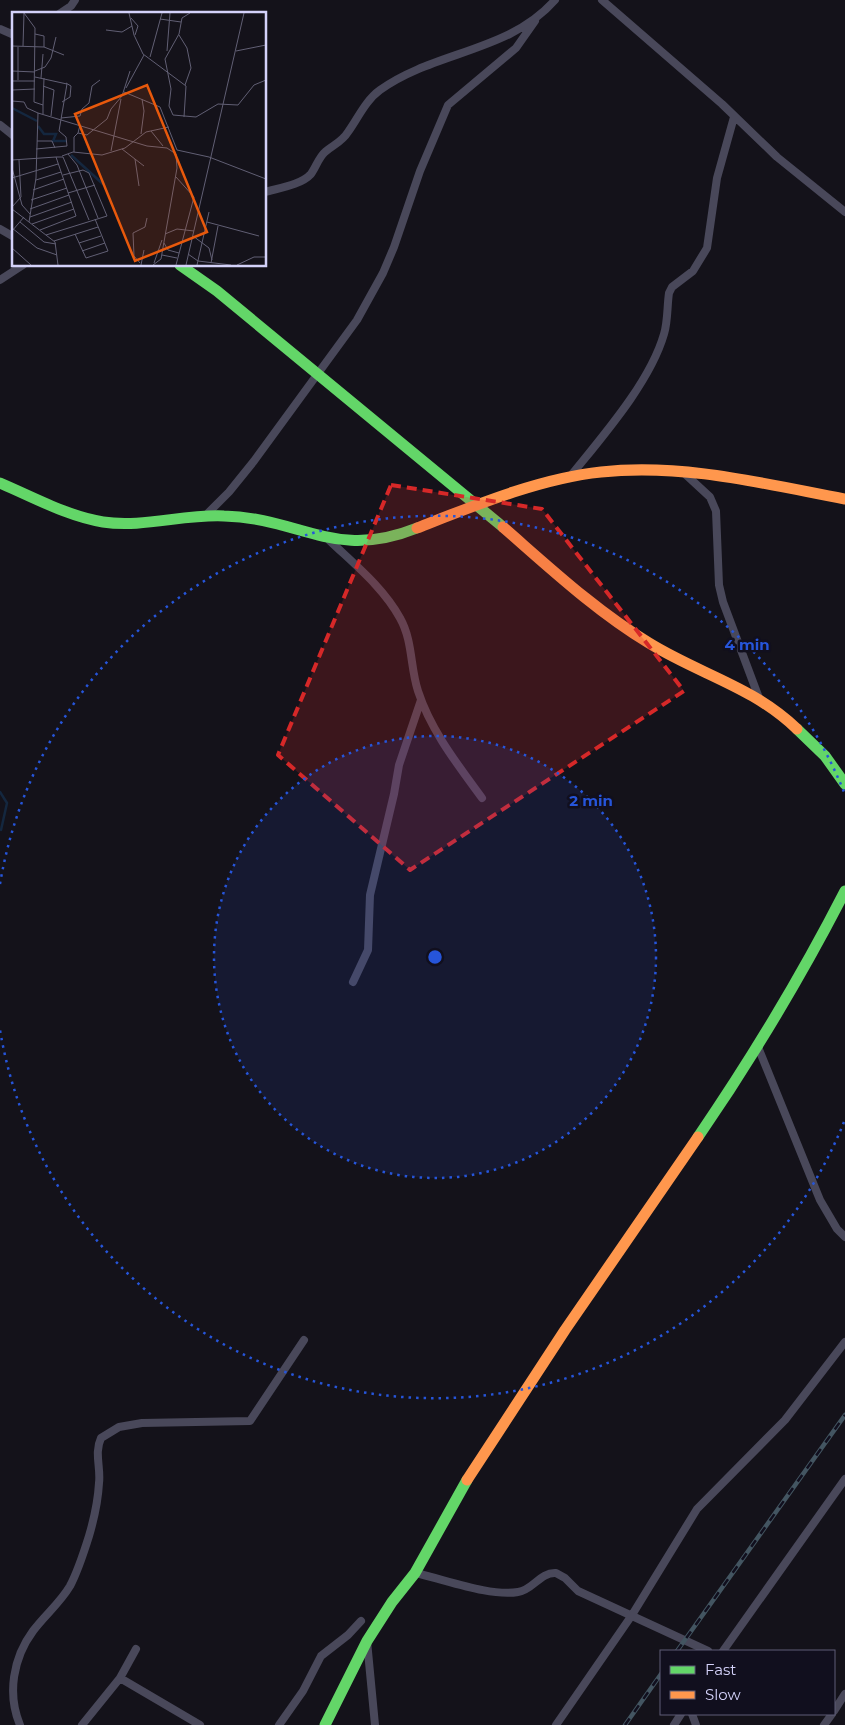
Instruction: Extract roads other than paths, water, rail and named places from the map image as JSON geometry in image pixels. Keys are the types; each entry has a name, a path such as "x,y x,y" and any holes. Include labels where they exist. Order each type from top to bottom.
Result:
{"street":[{"path":"62,12 71,6 75,0"},
{"path":"207,514 250,467 353,326 383,273 401,230 422,164 448,105 516,48 535,21 555,0"},
{"path":"602,0 777,157 845,212"},
{"path":"266,192 303,180 309,176 324,153 346,136 370,98 385,86 535,21"},
{"path":"0,29 12,33"},
{"path":"569,478 611,425 653,362 664,334 669,293 672,287 693,271 706,248 717,178 734,117"},
{"path":"1,127 12,135"},
{"path":"0,228 12,236"},
{"path":"0,280 21,266"},
{"path":"181,266 217,291 479,506 598,609 676,658 759,698 788,719 825,756 845,784"},
{"path":"0,483 101,522 167,520 207,514 258,519 327,538 349,542 379,540 569,478 601,472 639,469 684,473 845,499"},
{"path":"684,473 710,498 716,511 719,585 723,602 759,698"},
{"path":"327,538 377,586 401,619 407,632 412,672 421,700 446,747 482,798"},
{"path":"353,982 368,950 370,895 394,794 398,765 421,700"},
{"path":"325,1725 367,1641 392,1602 414,1573 467,1480 497,1432 758,1047 812,955 845,891"},
{"path":"758,1047 820,1200 832,1222 845,1237"},
{"path":"20,1725 12,1694 18,1662 25,1644 33,1631 58,1603 70,1586 78,1566 89,1535 97,1500 100,1481 97,1452 101,1438 119,1427 142,1423 250,1421 304,1340"},
{"path":"556,1725 632,1615 681,1533 706,1498 785,1420 845,1342"},
{"path":"724,1650 845,1479"},
{"path":"414,1573 456,1584 514,1593 524,1590 544,1575 556,1573 565,1578 578,1591 706,1650"},
{"path":"279,1725 304,1691 321,1656 348,1635 361,1620"},
{"path":"367,1641 375,1725"},
{"path":"82,1725 120,1678 136,1649"},
{"path":"120,1678 200,1725"},
{"path":"835,1709 845,1694"}],"waterway":[{"path":"0,792 7,803 1,830"}],"railway":[{"path":"678,1650 845,1415"},
{"path":"625,1725 660,1675"}]}
